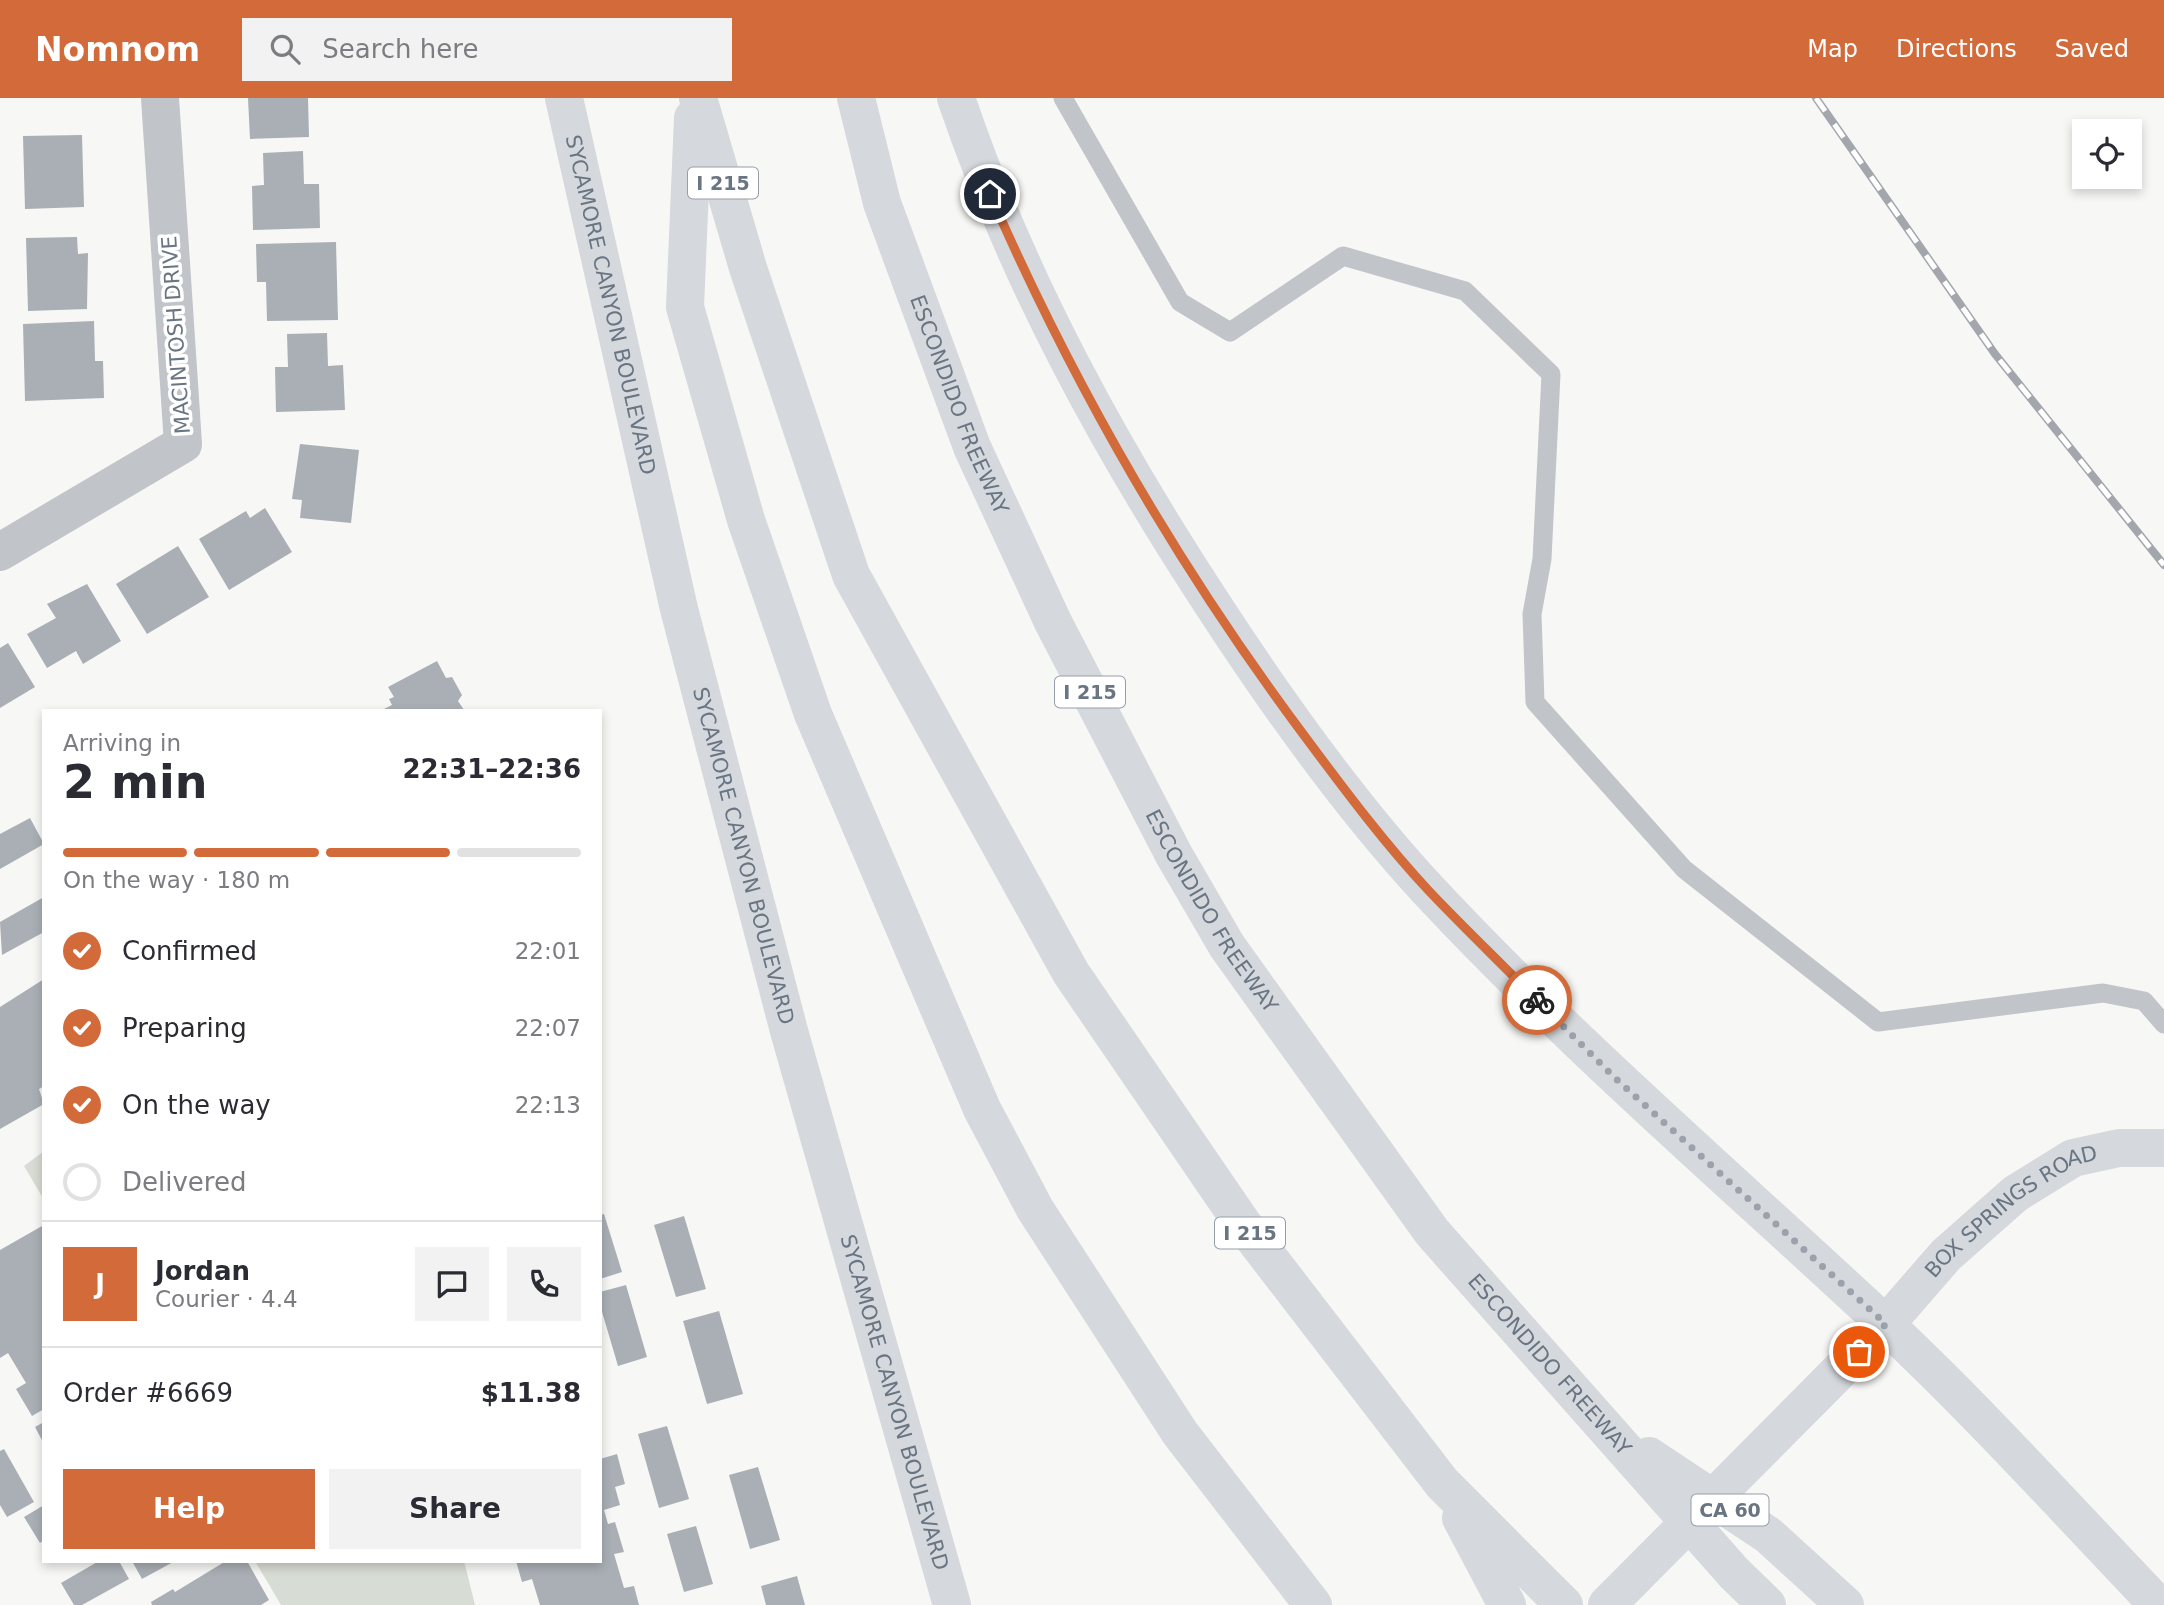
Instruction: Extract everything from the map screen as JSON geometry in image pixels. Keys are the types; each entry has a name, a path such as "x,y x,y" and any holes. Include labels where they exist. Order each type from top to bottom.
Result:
{"main road":[{"name":"SYCAMORE CANYON BOULEVARD","path":"564,98 679,609 789,1031 952,1605"},
{"name":"I 215","path":"696,98 748,268 852,575 1071,973 1242,1223 1443,1483 1564,1605"},
{"path":"696,98 685,307 746,520 813,714 982,1109 1035,1209 1180,1433 1313,1605"},
{"name":"ESCONDIDO FREEWAY","path":"856,98 882,203 972,447 1054,622 1174,855 1227,946 1432,1232 1734,1573 1767,1605"},
{"path":"956,98 981,172 1029,283 1087,396 1172,542 1261,678 1341,784 1428,890 1614,1077 1886,1324 2158,1605"},
{"name":"BOX SPRINGS ROAD","path":"1607,1605 1886,1324 1946,1255 2026,1187 2073,1158 2119,1148 2164,1148"},
{"path":"1432,1232 1521,1365 1627,1490 1739,1605"},
{"name":"CA 60","path":"1606,1428 1768,1535 1845,1605"},
{"path":"1443,1483 1507,1605"}],"street":[{"name":"MACINTOSH DRIVE","path":"0,552 183,444 160,98"}],"lane":[{"path":"1063,98 1180,302 1230,332 1343,256 1465,291 1551,374 1542,559 1532,614 1535,702 1684,869 1878,1022 2103,993 2144,1001 2164,1024"}],"shaded area":[{"path":"42,1152 42,1197 24,1166"},
{"path":"256,1563 464,1563 475,1605 281,1605"}],"building":[{"path":"248,98 308,98 309,137 250,139"},
{"path":"82,135 84,207 25,209 23,136"},
{"path":"303,151 304,184 319,184 320,228 253,230 252,186 264,185 263,153"},
{"path":"77,237 78,254 88,253 87,309 28,311 26,238"},
{"path":"336,242 338,320 267,321 266,282 257,282 256,244"},
{"path":"94,321 95,361 103,361 104,398 25,401 23,324"},
{"path":"327,333 328,366 343,365 345,410 276,412 275,367 288,367 287,334"},
{"path":"300,444 359,450 351,523 300,518 302,500 292,499"},
{"path":"265,508 292,552 229,590 199,539 246,511 250,518"},
{"path":"178,546 209,597 147,634 116,584"},
{"path":"87,584 121,641 83,664 76,651 47,668 27,634 56,618 47,604"},
{"path":"8,643 35,687 0,708 0,648"},
{"path":"437,661 446,678 452,677 462,695 458,701 463,709 384,709 392,705 389,699 394,697 388,687"},
{"path":"30,818 42,845 0,869 0,834"},
{"path":"42,898 42,933 2,955 0,922"},
{"path":"42,980 42,1087 39,1089 42,1105 0,1129 0,1007"},
{"path":"602,1214 622,1272 602,1278"},
{"path":"684,1216 706,1289 676,1297 654,1225"},
{"path":"42,1226 42,1410 32,1416 16,1389 26,1383 8,1353 0,1358 0,1250"},
{"path":"626,1285 647,1357 618,1366 602,1312 602,1291"},
{"path":"719,1311 743,1394 707,1404 683,1321"},
{"path":"42,1423 42,1440 35,1427"},
{"path":"667,1426 689,1499 659,1508 638,1434"},
{"path":"4,1449 34,1502 7,1517 0,1505 0,1451"},
{"path":"617,1454 625,1484 615,1487 620,1505 604,1510 608,1524 615,1522 624,1552 614,1554 624,1588 634,1586 639,1605 540,1605 532,1579 522,1582 517,1563 602,1563 602,1458"},
{"path":"758,1467 780,1540 750,1549 729,1475"},
{"path":"42,1506 40,1543 24,1517"},
{"path":"696,1526 713,1584 684,1592 667,1534"},
{"path":"96,1563 120,1563 129,1579 82,1605 74,1605 61,1583"},
{"path":"133,1563 171,1563 142,1579"},
{"path":"223,1563 248,1563 269,1600 261,1605 152,1605 151,1602 173,1589 175,1592"},
{"path":"797,1576 805,1605 766,1605 761,1586"}],"railway":[{"path":"1816,98 1995,354 2164,565"}],"way so far":[{"path":"1537,1000 1614,1077 1886,1324 1859,1352"}],"route":[{"path":"990,194 1029,283 1087,396 1164,531 1261,678 1341,784 1428,890 1537,1000"}]}
